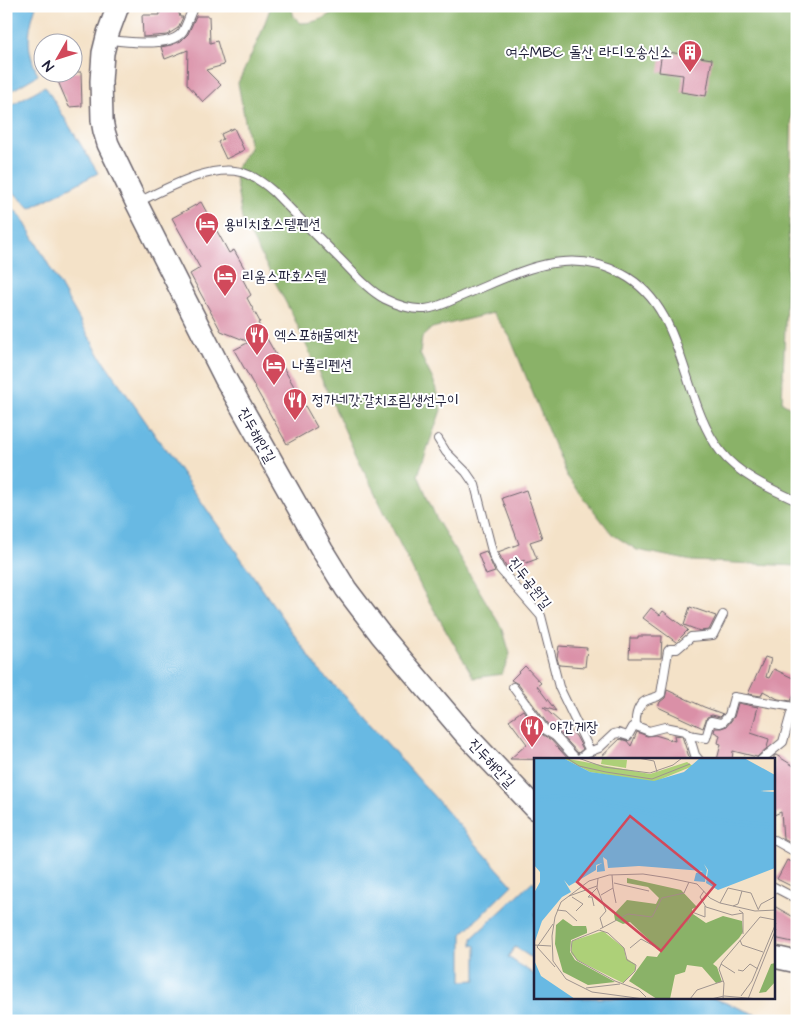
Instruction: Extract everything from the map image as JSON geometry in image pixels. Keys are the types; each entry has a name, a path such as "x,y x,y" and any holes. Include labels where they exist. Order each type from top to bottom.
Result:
{"street":[{"name":"진두해안길","path":"118,6 103,53 101,80 103,126 108,144 225,378 346,589 382,636 465,734 534,807"},
{"path":"776,957 797,962"}],"lane":[{"path":"106,40 153,43 172,39 182,32 194,6"},
{"path":"136,202 210,172 234,171 249,175 262,182 274,192 372,291 397,305 417,309 427,309 443,304 529,268 548,263 585,263 623,274 647,294 659,309 670,328 703,423 722,452 732,464 745,473 797,500"},
{"name":"진두공원길","path":"438,439 446,452 466,472 475,485 493,555 500,569 541,616 559,687 590,751"},
{"path":"580,758 590,751 599,748 614,734 618,733 628,736 633,727 636,726 641,704 650,698 656,698 660,694 670,649 677,648 691,637 713,635 723,615"},
{"path":"513,688 545,730 555,736 575,758"},
{"path":"636,726 650,731 665,727 680,729 689,735 706,738 711,721 723,722 729,715 734,697 795,705 783,742 763,758"},
{"path":"689,735 697,758"},
{"path":"776,841 797,854"},
{"path":"776,888 797,899"}],"green space":[{"path":"271,6 291,6 294,17 301,23 322,19 340,6 797,6 797,26 793,34 790,202 782,402 797,411 797,566 692,561 637,550 612,534 566,475 510,337 493,313 432,328 422,337 420,354 434,382 441,410 418,475 437,520 503,630 510,654 502,674 474,678 423,591 351,444 294,318 242,219 234,171 250,148 238,83 260,36"}],"water":[{"path":"6,6 36,6 29,41 32,79 6,94"},
{"path":"45,86 98,173 30,208 6,185 6,108"},
{"path":"6,202 21,216 100,356 318,669 348,699 512,885 462,934 462,981 476,980 476,946 472,945 472,938 533,881 534,959 515,947 508,957 534,974 534,1000 718,1000 773,1021 6,1021"}],"building":[{"path":"177,6 180,17 183,17 178,28 167,35 143,37 142,15 160,15 159,9"},
{"path":"196,16 209,16 210,43 217,41 224,65 206,70 221,85 203,102 187,84 188,50 165,59 161,47 181,41 188,34"},
{"name":"여수MBC 돌산 라디오송신소","path":"662,51 712,59 706,96 681,92 683,75 659,72"},
{"path":"58,82 81,82 82,106 69,107"},
{"path":"234,128 244,150 226,159 218,142 223,139 221,134"},
{"path":"201,202 229,253 234,250 247,273 241,276 251,295 247,298 260,322 258,323 317,427 287,444 234,350 249,342 221,331 190,274 200,268 172,218"},
{"path":"526,490 542,538 530,542 537,559 526,563 525,560 506,567 498,552 519,544 502,498"},
{"path":"486,551 495,572 486,575 478,554"},
{"path":"690,607 716,616 709,630 700,631 684,625"},
{"path":"651,608 660,615 663,611 688,630 676,642 643,618"},
{"path":"638,636 662,636 661,658 629,658 630,638 638,638"},
{"path":"559,646 587,648 585,667 559,665 557,658"},
{"path":"765,657 771,659 766,677 769,678 774,669 797,680 797,688 791,701 778,699 763,691 761,696 748,694"},
{"path":"525,666 541,683 537,686 556,711 543,707 576,736 583,749 578,753 559,732 549,726 518,684 511,680"},
{"path":"667,690 723,714 720,717 712,715 707,717 703,728 658,707 665,698"},
{"path":"738,703 758,707 751,733 769,739 767,748 757,757 733,751 732,758 718,758 721,744 718,743 720,735 714,732 715,728 727,726 734,717"},
{"path":"523,710 540,733 551,740 567,758 510,759 527,744 509,720"},
{"path":"637,732 647,736 655,735 675,741 674,735 682,736 689,758 600,758 620,739 627,741 631,746"},
{"path":"776,755 797,768 797,843 791,843 783,839 781,812 776,814 776,758 774,756"},
{"path":"787,860 797,864 797,889 777,879"},
{"path":"776,907 797,919 797,943 776,938"}],"place":[{"name":"여수MBC 돌산 라디오송신소","path":"690,73"},
{"name":"용비치호스텔펜션","path":"207,245"},
{"name":"리움스파호스텔","path":"225,297"},
{"name":"엑스포해물예찬","path":"257,356"},
{"name":"나폴리펜션","path":"274,386"},
{"name":"정가네갓·갈치조림생선구이","path":"295,421"},
{"name":"야간게장","path":"532,748"}]}
